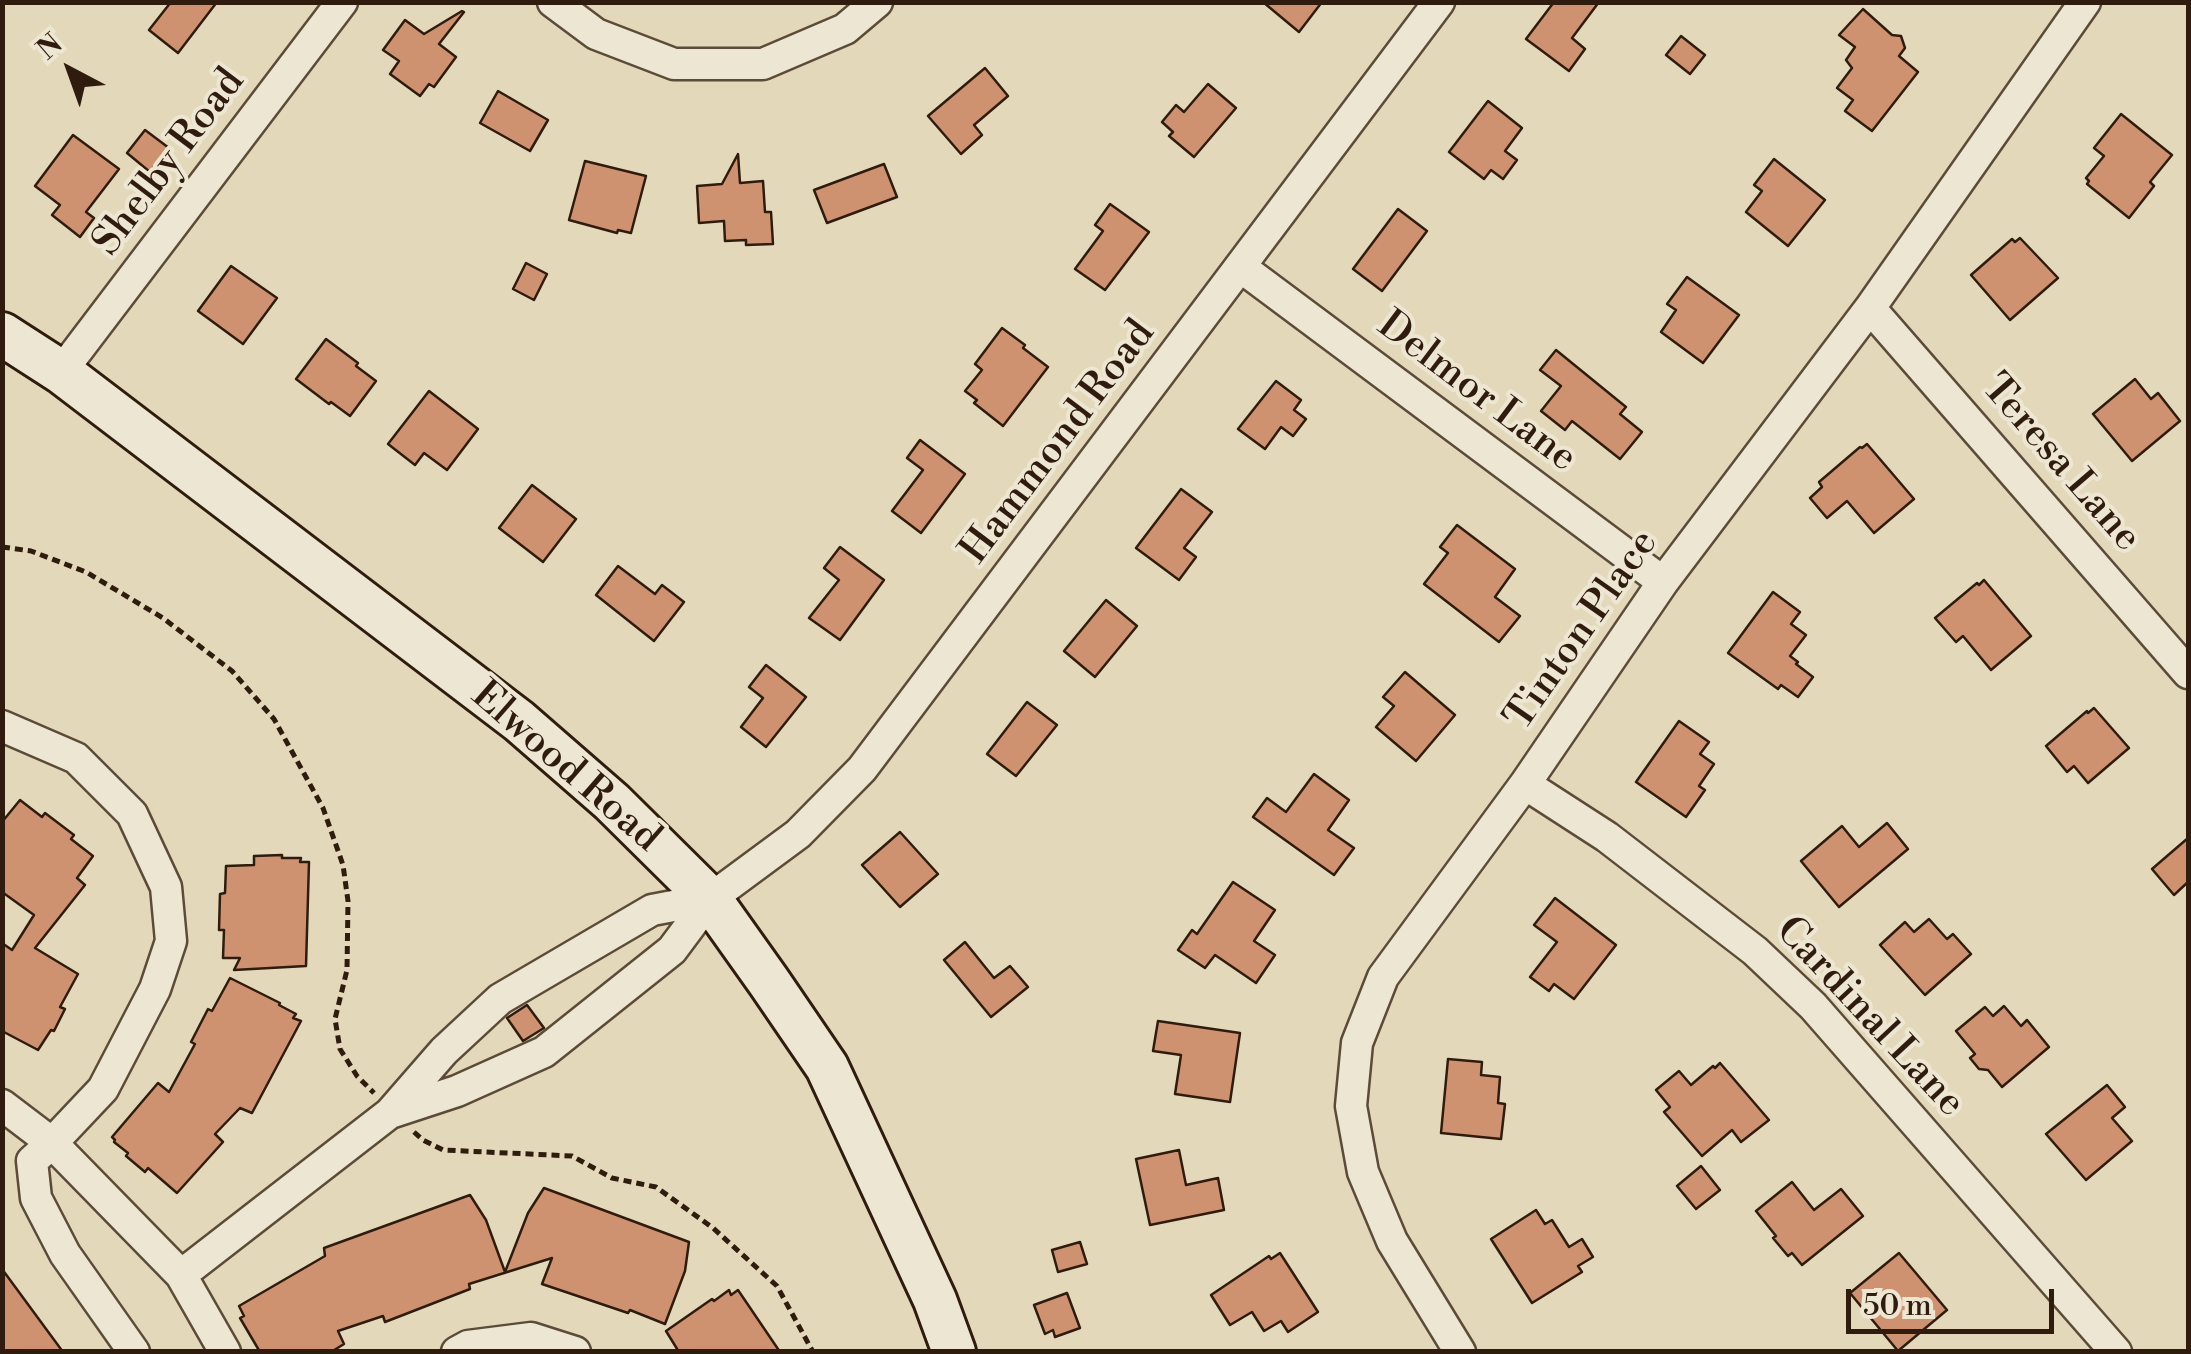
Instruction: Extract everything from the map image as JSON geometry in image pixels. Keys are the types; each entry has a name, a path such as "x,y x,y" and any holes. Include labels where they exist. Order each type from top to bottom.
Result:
{"main road":[{"name":"Elwood Road","path":"2,334 61,372 519,721 612,802 710,900 827,1067 935,1300 954,1352"}],"street":[{"name":"Shelby Road","path":"61,372 342,2"},
{"path":"553,2 596,34 674,64 762,64 845,29 877,2"},
{"name":"Hammond Road","path":"710,900 798,834 862,770 1440,2"},
{"name":"Tinton Place","path":"1460,1352 1392,1242 1363,1172 1352,1106 1357,1044 1383,976 1525,784 1663,582 1870,308 2085,2"},
{"name":"Delmor Lane","path":"1242,268 1663,582"},
{"name":"Teresa Lane","path":"1870,308 2188,673"},
{"path":"2,726 76,758 132,814 166,887 171,941 155,989 103,1089 32,1161 36,1198 65,1254 134,1352"},
{"name":"Cardinal Lane","path":"1525,784 1607,838 1755,951 1813,1006 2116,1352"},
{"path":"181,1274 388,1109 500,999 652,910 710,900"},
{"path":"388,1109 457,1092 544,1052 672,950 710,900"},
{"path":"2,1104 52,1143 181,1274 225,1352"},
{"path":"457,1352 468,1346 531,1338 575,1352"}],"path":[{"path":"2,547 32,551 86,572 163,618 232,672 274,720 323,808 343,866 348,902 347,970 335,1019 340,1050 388,1109"},
{"path":"424,1140 443,1150 572,1156 612,1178 656,1187 713,1228 776,1286 813,1352"}],"building":[{"path":"171,2 217,2 178,53 149,30"},
{"path":"1263,2 1322,2 1299,32"},
{"path":"1554,2 1599,2 1572,38 1585,49 1569,71 1526,39"},
{"path":"1863,9 1892,35 1901,36 1905,48 1899,56 1918,72 1872,131 1845,111 1853,100 1837,88 1852,68 1846,60 1855,47 1839,35"},
{"path":"462,11 439,44 456,57 434,87 429,84 420,96 390,74 399,61 383,50 405,20 424,34"},
{"path":"1681,36 1705,55 1690,74 1666,55"},
{"path":"985,68 1008,96 974,125 982,135 961,154 928,116"},
{"path":"1208,84 1236,108 1194,157 1169,136 1173,132 1162,122 1176,105 1184,112"},
{"path":"498,91 548,120 530,151 480,123"},
{"path":"1488,101 1522,128 1505,151 1517,160 1503,179 1491,170 1484,179 1449,152"},
{"path":"2121,114 2172,155 2129,218 2087,184 2086,178 2104,156 2094,148"},
{"path":"145,130 169,148 150,172 127,153"},
{"path":"73,135 119,169 86,212 94,218 80,237 52,215 60,205 35,186"},
{"path":"738,154 740,183 763,181 765,212 771,212 773,244 725,241 724,221 699,223 697,186 722,184"},
{"path":"1774,159 1825,200 1788,246 1746,212 1762,191 1754,185"},
{"path":"585,161 646,176 631,233 569,220"},
{"path":"884,164 897,197 827,223 814,190"},
{"path":"1110,204 1149,232 1105,290 1075,269 1103,231 1095,225"},
{"path":"1398,209 1427,231 1382,291 1353,269"},
{"path":"2020,238 2058,278 2010,320 1971,275 2012,239 2015,242"},
{"path":"526,263 547,274 534,300 513,289"},
{"path":"231,266 277,298 243,344 198,311"},
{"path":"1687,277 1739,315 1703,363 1661,332 1676,310 1667,304"},
{"path":"1002,328 1048,367 1003,426 965,391 982,370 975,364"},
{"path":"326,339 376,381 350,416 296,379"},
{"path":"1556,350 1626,407 1620,414 1642,432 1620,459 1572,421 1565,430 1541,411 1561,386 1540,370"},
{"path":"2135,379 2151,399 2158,393 2180,421 2132,461 2093,414"},
{"path":"1276,381 1301,400 1294,410 1306,419 1293,436 1281,427 1265,449 1238,429"},
{"path":"429,391 478,429 447,470 424,453 415,465 388,444"},
{"path":"920,440 965,474 921,533 892,511 923,470 907,458"},
{"path":"1867,444 1914,499 1874,533 1847,501 1827,518 1810,498 1822,487 1819,482"},
{"path":"532,485 576,519 543,562 499,528"},
{"path":"1181,489 1212,512 1184,548 1196,557 1179,580 1136,548"},
{"path":"1457,525 1515,569 1495,597 1520,616 1499,642 1424,584 1448,553 1440,547"},
{"path":"840,547 884,580 840,640 809,618 839,580 824,568"},
{"path":"618,566 655,594 662,585 684,602 654,641 596,595"},
{"path":"1984,580 2031,636 1991,670 1963,636 1956,642 1935,618"},
{"path":"1773,592 1800,612 1791,624 1806,635 1790,656 1813,677 1798,697 1781,685 1778,689 1728,653"},
{"path":"1106,600 1137,626 1095,677 1064,651"},
{"path":"766,665 806,697 766,747 741,727 763,698 749,687"},
{"path":"1405,672 1455,715 1416,761 1376,727 1394,706 1383,697"},
{"path":"1027,702 1057,725 1016,776 987,754"},
{"path":"2094,708 2129,748 2088,783 2074,766 2067,772 2046,746"},
{"path":"1679,721 1709,742 1700,754 1714,764 1699,786 1705,790 1686,817 1636,782"},
{"path":"1314,774 1349,800 1328,830 1354,848 1334,875 1253,817 1267,798 1286,812"},
{"path":"20,800 74,835 71,839 93,856 77,878 85,885 35,948 78,974 60,1007 65,1009 54,1031 38,1050 2,1031 2,943 12,950 34,915 2,892 2,822"},
{"path":"1887,823 1908,849 1839,907 1801,861 1842,826 1859,847"},
{"path":"900,832 938,874 900,907 862,865"},
{"path":"2188,838 2188,882 2174,895 2152,869"},
{"path":"282,855 309,862 306,966 234,970 240,958 223,958 224,930 219,930 226,866 254,865 254,856"},
{"path":"1233,882 1275,910 1254,941 1275,955 1256,983 1215,955 1205,968 1178,950 1192,930 1197,934"},
{"path":"1555,898 1616,945 1574,999 1554,984 1549,991 1530,977 1557,942 1534,925"},
{"path":"1929,919 1947,939 1953,934 1971,954 1925,995 1880,945 1905,922 1914,932"},
{"path":"965,942 994,978 1010,966 1028,987 991,1017 944,960"},
{"path":"230,978 280,1003 301,1021 252,1113 240,1108 215,1134 223,1142 177,1193 148,1168 145,1172 126,1156 128,1153 112,1137 158,1083 169,1092 195,1044 191,1042 208,1009 212,1011"},
{"path":"527,1005 544,1028 523,1041 507,1018"},
{"path":"2004,1006 2021,1026 2027,1020 2049,1047 2002,1087 1988,1070 1979,1069 1970,1058 1975,1054 1956,1031 1985,1007 1993,1016"},
{"path":"1158,1021 1240,1033 1230,1102 1175,1094 1181,1055 1153,1051"},
{"path":"1448,1059 1482,1062 1481,1075 1500,1077 1498,1103 1505,1104 1501,1139 1441,1133"},
{"path":"1720,1063 1769,1120 1741,1142 1732,1130 1702,1156 1664,1112 1670,1107 1656,1090 1679,1071 1691,1085"},
{"path":"2107,1085 2125,1107 2112,1118 2132,1141 2086,1180 2046,1134"},
{"path":"1179,1150 1186,1185 1218,1178 1224,1210 1150,1225 1136,1159"},
{"path":"1701,1166 1720,1190 1696,1209 1677,1186"},
{"path":"1792,1182 1814,1210 1841,1189 1863,1216 1802,1265 1792,1253 1788,1256 1756,1211"},
{"path":"544,1188 689,1242 685,1271 665,1324 542,1284 552,1258 469,1284 470,1289 385,1322 383,1316 338,1331 344,1344 331,1352 260,1352 240,1318 244,1316 239,1306 325,1256 324,1248 470,1195 486,1220 505,1272 528,1213"},
{"path":"1536,1210 1545,1224 1552,1220 1569,1247 1582,1239 1593,1257 1578,1266 1582,1272 1532,1303 1491,1239"},
{"path":"1080,1242 1087,1264 1058,1272 1052,1250"},
{"path":"1280,1253 1318,1312 1288,1332 1281,1321 1264,1331 1252,1312 1230,1325 1211,1295 1269,1256 1271,1259"},
{"path":"1899,1253 1947,1310 1898,1351 1850,1293"},
{"path":"2,1269 63,1352 2,1352"},
{"path":"729,1290 731,1295 738,1290 780,1352 679,1352 666,1331"},
{"path":"1067,1293 1080,1328 1055,1337 1053,1330 1045,1334 1034,1305"}]}
